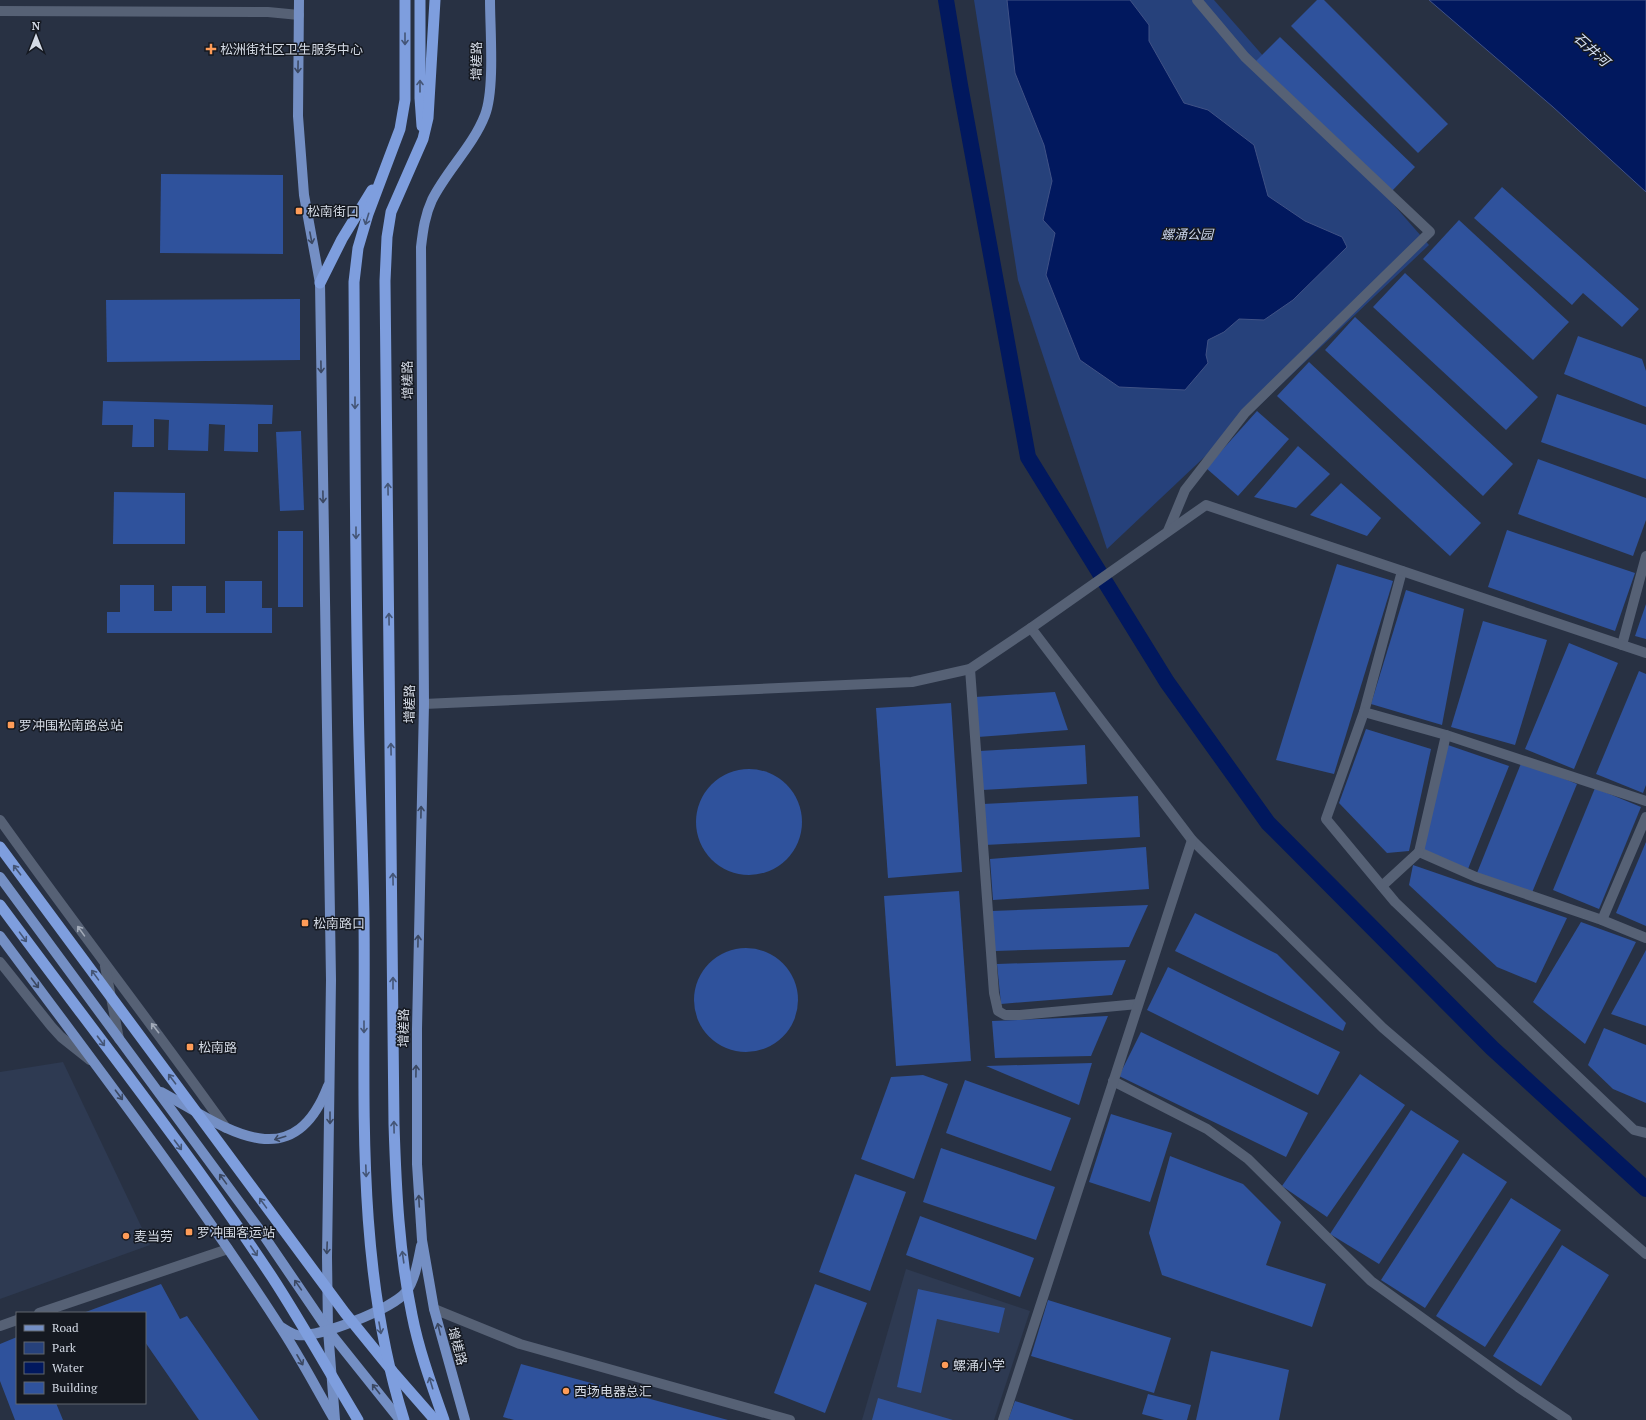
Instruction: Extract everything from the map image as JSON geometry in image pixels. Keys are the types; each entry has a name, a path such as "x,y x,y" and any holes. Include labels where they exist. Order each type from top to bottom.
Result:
{"highway":[{"path":"404,1420 381,1333 374,1289 368,1228 365,1142 364,918 358,694 354,282 358,248 368,214 400,130 405,100 405,0"},
{"path":"420,0 420,98 423,139"},
{"name":"增槎路","path":"435,0 431,92 428,118 423,139 391,212 387,237 385,281 394,1124 397,1200 401,1247 414,1322 432,1386 444,1420"},
{"path":"320,282 342,239 387,166"},
{"path":"0,847 345,1313 434,1420"},
{"path":"0,905 190,1161 249,1244 296,1315 358,1420"}],"main road":[{"path":"299,0 298,116 304,195 320,282 331,965 327,1257 328,1330 335,1420"},
{"name":"增槎路","path":"465,1420 434,1309 422,1240 418,1193 416,1105 424,704 421,247 425,220 432,199 476,134 486,114 490,95 490,0"},
{"path":"0,877 266,1239 328,1330 400,1420"},
{"path":"2,938 177,1173 280,1326 335,1420"},
{"path":"158,1090 226,1128 261,1140 282,1138 294,1132 312,1115 321,1103 330,1079"},
{"path":"280,1326 296,1335 309,1334 328,1330 380,1310 405,1293 416,1269 422,1240"}],"street":[{"path":"1168,531 1185,490 1245,413 1430,232 1245,57 1197,0"},
{"path":"0,11 268,12 299,15"},
{"path":"424,704 912,682 970,669 1206,505 1646,653"},
{"path":"1622,645 1646,556"},
{"path":"1402,571 1364,712 1326,820 1401,907 1634,1130 1646,1133"},
{"path":"1031,628 1192,840 1383,1028 1646,1254"},
{"path":"970,669 994,993 998,1011 1005,1015 1020,1015 1138,1004"},
{"path":"1364,712 1446,735 1646,802"},
{"path":"1382,886 1419,852 1446,735"},
{"path":"1602,920 1646,817"},
{"path":"0,820 104,963 162,1038 226,1128"},
{"path":"1003,1420 1192,840"},
{"path":"1419,852 1476,877 1602,920 1646,938"},
{"path":"0,962 20,989 56,1031 95,1063"},
{"path":"104,963 119,1039"},
{"path":"1113,1081 1207,1129 1248,1159 1371,1281 1518,1387 1567,1420"},
{"path":"42,1312 228,1249"},
{"path":"434,1309 520,1344 790,1420"},
{"path":"0,1326 16,1320"}],"shaded area":[{"path":"63,1062 150,1245 0,1299 0,1072"},
{"name":"螺涌小学","path":"906,1269 1030,1311 994,1420 862,1420"}],"green space":[{"name":"螺涌公园","path":"974,0 1214,0 1429,245 1107,549 1018,280"}],"water":[{"path":"1007,0 1130,0 1149,25 1149,41 1184,103 1208,110 1254,145 1268,196 1305,221 1342,237 1347,247 1293,300 1264,320 1239,319 1224,332 1208,340 1206,355 1208,363 1185,390 1119,387 1080,360 1046,275 1055,233 1043,220 1052,181 1044,145 1015,73"},
{"name":"石井河","path":"1429,0 1646,0 1646,192 1553,107"}],"building":[{"path":"1317,0 1324,0 1448,124 1418,153 1291,26"},
{"path":"1280,37 1415,167 1391,192 1256,61"},
{"path":"161,174 283,175 283,254 160,253"},
{"path":"1502,187 1639,309 1622,327 1583,293 1572,305 1474,218"},
{"path":"1459,220 1569,322 1533,360 1423,259"},
{"path":"1405,273 1538,397 1506,430 1373,307"},
{"path":"300,299 300,360 107,362 106,300"},
{"path":"1355,317 1513,464 1483,496 1325,350"},
{"path":"1578,336 1642,359 1646,371 1646,407 1564,374"},
{"path":"1309,362 1481,523 1450,556 1277,396"},
{"path":"1557,394 1646,425 1646,479 1541,442"},
{"path":"103,401 273,405 272,424 258,424 258,452 224,451 225,425 209,424 208,451 168,450 169,420 154,419 154,447 132,447 133,425 102,425"},
{"path":"1257,411 1289,439 1238,496 1206,468"},
{"path":"301,431 304,510 280,511 276,432"},
{"path":"1298,446 1330,474 1296,508 1254,497"},
{"path":"1538,459 1646,498 1646,520 1633,556 1518,514"},
{"path":"1341,483 1381,518 1367,536 1310,515"},
{"path":"114,492 185,493 185,544 113,544"},
{"path":"1507,530 1635,573 1615,631 1488,587"},
{"path":"278,531 303,531 303,607 278,607"},
{"path":"1337,564 1393,581 1334,774 1276,760"},
{"path":"225,581 262,581 262,608 272,608 272,633 107,633 107,612 120,612 120,585 154,585 154,611 172,611 172,586 206,586 206,613 225,613"},
{"path":"1406,590 1464,609 1442,725 1371,704"},
{"path":"1646,604 1646,639 1635,636"},
{"path":"1483,621 1547,640 1515,745 1451,727"},
{"path":"1569,643 1618,663 1574,769 1525,749"},
{"path":"1639,671 1646,674 1646,785 1643,793 1596,774"},
{"path":"1055,692 1068,730 978,737 975,697"},
{"path":"951,703 962,872 888,878 876,708"},
{"path":"1366,729 1431,749 1409,851 1387,853 1339,803"},
{"path":"1445,744 1509,766 1468,869 1423,851"},
{"path":"1085,745 1087,784 982,790 980,751"},
{"path":"1522,761 1577,784 1531,895 1477,873"},
{"path":"749,769 769,773 786,785 798,802 802,822 798,842 786,859 769,871 749,875 729,871 712,859 700,842 696,822 700,802 712,785 729,773"},
{"path":"1595,788 1641,807 1599,909 1553,890"},
{"path":"1138,796 1140,837 985,845 983,804"},
{"path":"1646,842 1646,926 1616,913"},
{"path":"1146,847 1149,889 993,900 990,859"},
{"path":"1413,865 1567,918 1536,983 1497,967 1409,885"},
{"path":"959,891 971,1061 896,1066 884,896"},
{"path":"1148,905 1129,947 995,951 992,911"},
{"path":"1195,913 1277,954 1346,1023 1343,1031 1175,951"},
{"path":"1581,922 1636,942 1585,1044 1533,1002"},
{"path":"746,948 766,952 775,956 783,963 790,971 794,980 798,1000 794,1020 790,1029 783,1037 775,1044 766,1048 746,1052 726,1048 717,1044 709,1037 702,1029 698,1020 694,1000 698,980 702,971 709,963 717,956 726,952"},
{"path":"1646,950 1646,1026 1611,1014"},
{"path":"1126,960 1112,995 1001,1004 997,964"},
{"path":"1168,967 1340,1052 1318,1095 1147,1010"},
{"path":"1108,1016 1091,1056 995,1058 992,1021"},
{"path":"1604,1028 1646,1045 1646,1103 1613,1089 1588,1065"},
{"path":"1141,1032 1308,1113 1286,1157 1119,1076"},
{"path":"1092,1063 1079,1105 986,1066"},
{"path":"1360,1074 1405,1105 1327,1217 1282,1186"},
{"path":"923,1075 948,1084 914,1179 861,1159 891,1077"},
{"path":"965,1080 1071,1118 1051,1171 946,1133"},
{"path":"1411,1110 1459,1141 1379,1264 1330,1234"},
{"path":"1111,1114 1172,1133 1150,1202 1089,1182"},
{"path":"941,1148 1055,1187 1036,1240 923,1202"},
{"path":"1463,1153 1507,1182 1425,1308 1381,1280"},
{"path":"1170,1156 1243,1184 1281,1222 1266,1265 1326,1284 1312,1327 1162,1275 1149,1233"},
{"path":"855,1174 906,1192 870,1291 819,1272"},
{"path":"1511,1198 1561,1230 1485,1347 1436,1316"},
{"path":"920,1216 1034,1258 1020,1297 906,1255"},
{"path":"1562,1245 1609,1275 1541,1386 1493,1356"},
{"path":"161,1284 180,1319 187,1316 259,1420 199,1420 146,1343 146,1312 86,1312"},
{"path":"815,1284 867,1303 825,1413 774,1393"},
{"path":"918,1289 1005,1308 999,1333 937,1319 921,1393 897,1387"},
{"path":"1048,1300 1171,1338 1154,1393 1031,1356"},
{"path":"16,1337 16,1404 56,1404 63,1420 15,1420 0,1381 0,1344"},
{"path":"1211,1351 1289,1370 1279,1420 1196,1420"},
{"name":"西场电器总汇","path":"521,1364 728,1420 514,1420 503,1417"},
{"path":"1148,1394 1191,1405 1187,1420 1164,1420 1142,1414"},
{"path":"878,1398 953,1420 872,1420"},
{"path":"1015,1401 1074,1420 1008,1420"}],"waterway":[{"path":"946,0 960,85 1028,457 1167,682 1268,823 1492,1048 1646,1189"}],"place":[{"name":"松洲街社区卫生服务中心","path":"211,49"},
{"name":"松南街口","path":"299,211"},
{"name":"罗冲围松南路总站","path":"11,725"},
{"name":"松南路口","path":"305,923"},
{"name":"松南路","path":"190,1047"},
{"name":"罗冲围客运站","path":"189,1232"},
{"name":"麦当劳","path":"126,1236"},
{"name":"螺涌小学","path":"945,1365"},
{"name":"西场电器总汇","path":"566,1391"}]}
